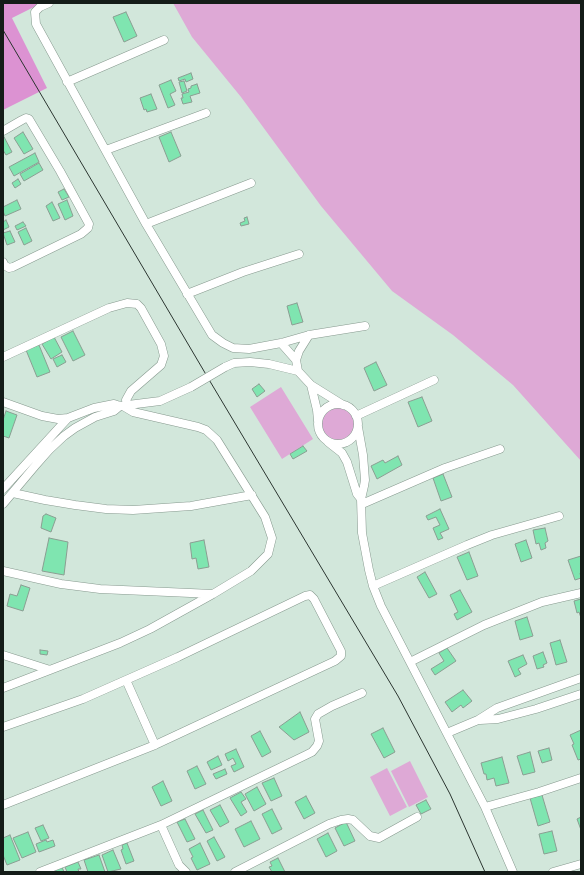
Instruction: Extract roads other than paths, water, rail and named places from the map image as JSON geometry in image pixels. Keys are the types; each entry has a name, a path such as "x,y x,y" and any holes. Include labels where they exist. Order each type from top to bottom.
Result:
{"street":[{"path":"50,3 40,7 34,12 36,24 146,224 212,335 233,348 249,349 281,343 308,335 365,326"},
{"path":"67,82 164,40"},
{"path":"106,150 206,113"},
{"path":"3,130 26,118 29,119 89,224 88,228 81,234 13,267 9,268 4,265 3,262"},
{"path":"146,224 251,183"},
{"path":"187,294 243,272 299,254"},
{"path":"3,357 109,308 127,303 137,304 141,308 160,344 164,356 161,365 131,391 123,406"},
{"path":"308,335 296,360 298,371 311,385 352,410 356,416 363,455 365,480 361,502 362,533 373,586 384,611 485,807 514,872"},
{"path":"281,343 296,360"},
{"path":"3,504 49,450 75,428 95,417 114,411 123,406 160,401 173,396 234,362 269,364 298,371"},
{"path":"356,416 434,380"},
{"path":"311,385 320,432 323,438 342,453 347,462 361,502"},
{"path":"3,402 46,417 58,419 68,418 102,406 114,404 123,406 133,412 198,427 212,435 222,445 265,517 272,538 268,554 251,571 214,594 150,629 120,643 3,688"},
{"path":"318,425 319,419 326,408 339,404 345,406"},
{"path":"5,484 68,418"},
{"path":"328,442 341,444 347,442 353,438 358,426"},
{"path":"361,502 446,468 500,449"},
{"path":"5,484 14,485 11,493"},
{"path":"11,493 75,505 106,509 133,510 191,506 252,495"},
{"path":"373,586 492,535 558,516"},
{"path":"3,571 61,584 100,588 214,594"},
{"path":"410,662 484,625 542,602 581,593"},
{"path":"3,728 83,699 178,657 305,596 310,595 314,599 341,651 341,656 335,661 155,745 3,805"},
{"path":"3,655 50,670"},
{"path":"447,733 478,720 497,708 581,678"},
{"path":"126,680 155,745"},
{"path":"40,872 161,825 312,752 319,741 315,719 318,714 362,693"},
{"path":"478,720 498,719 536,709 581,694"},
{"path":"485,807 539,792 581,778"},
{"path":"235,872 330,824 341,820 353,820 370,836 378,838 417,817"},
{"path":"161,825 179,868 186,872"},
{"path":"553,872 581,864"}],"tram line":[{"path":"3,30 398,696 450,794 485,872"}]}
